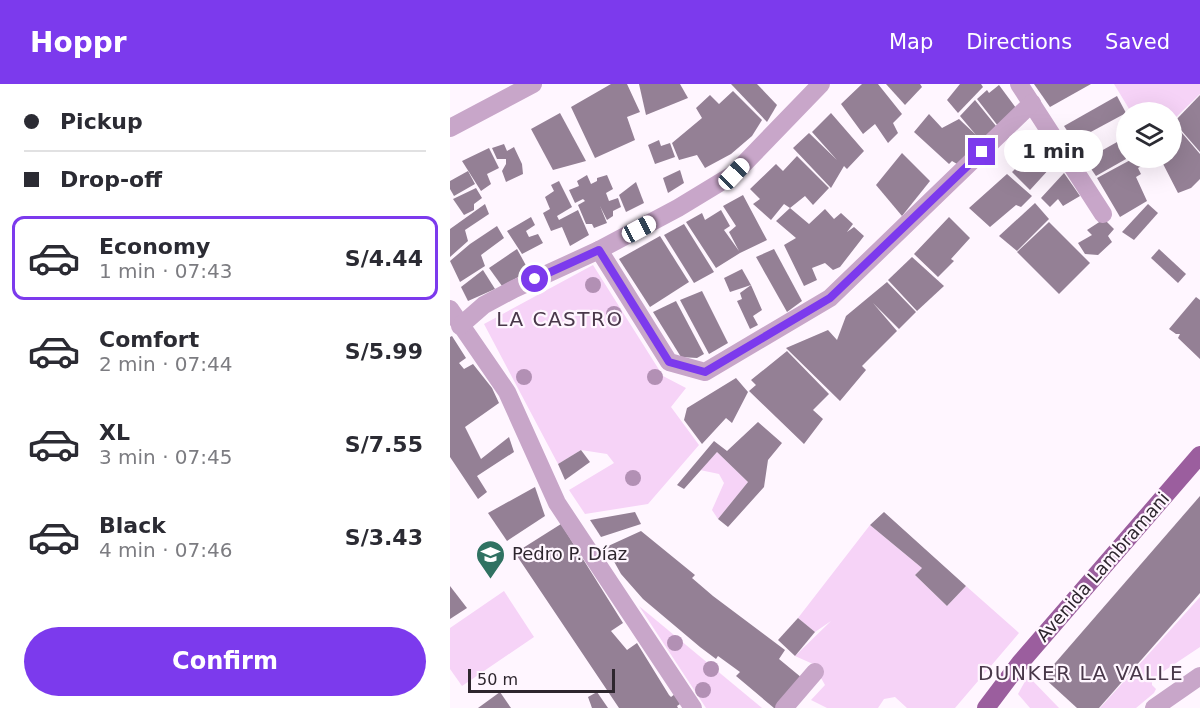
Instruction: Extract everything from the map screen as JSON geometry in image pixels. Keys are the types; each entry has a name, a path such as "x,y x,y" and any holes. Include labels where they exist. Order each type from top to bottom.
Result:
{"main road":[{"name":"Avenida Lambramani","path":"986,708 1020,663 1200,455"}],"street":[{"path":"450,128 533,84"},
{"path":"460,326 484,305 514,288 599,250 678,208 734,174 821,84"},
{"path":"1019,84 1103,214"},
{"path":"599,250 669,362 705,372 830,298 1032,103"},
{"path":"450,309 507,392 557,503 693,708"},
{"path":"784,708 815,672"},
{"path":"1154,708 1200,676"}],"shaded area":[{"path":"1114,84 1200,84 1200,94 1182,111 1182,102 1125,102"},
{"path":"593,265 663,376 686,388 671,407 699,445 648,504 585,514 569,490 614,463 607,454 581,450 558,464 484,324"},
{"path":"717,452 748,482 718,519 712,510 724,483 719,474 700,470"},
{"path":"870,525 922,568 915,575 947,606 966,586 1019,633 955,708 907,708 895,697 884,699 878,708 827,708 811,700 825,685 813,664 795,656 831,621 815,632 798,618"},
{"path":"504,591 534,637 462,686 450,669 450,628"},
{"path":"1200,597 1200,647 1152,679 1152,685 1156,689 1154,693 1136,708 1100,708"},
{"path":"639,606 762,708 706,708"},
{"path":"1028,676 1059,708 1030,708 1018,694"}],"building":[{"path":"611,84 627,84 640,112 627,117 635,140 595,158 571,107"},
{"path":"639,84 680,84 688,98 646,115"},
{"path":"731,84 757,84 777,105 767,122"},
{"path":"862,84 878,84 902,114 893,123 898,133 888,143 875,124 863,134 841,104"},
{"path":"886,84 920,84 922,87 905,105"},
{"path":"960,84 981,84 983,87 958,113 947,100"},
{"path":"1034,84 1091,84 1050,107"},
{"path":"999,85 1016,108 998,126 977,99 987,90 989,93"},
{"path":"733,91 762,120 752,136 731,154 705,168 697,155 679,160 672,143 702,118 696,108 710,95 719,104"},
{"path":"1200,95 1200,152 1182,131 1182,114"},
{"path":"1117,96 1120,102 1116,102 1116,118 1074,141 1064,126"},
{"path":"975,100 996,126 957,164 952,161 949,164 914,132 929,114 942,128 959,119 976,135 960,116"},
{"path":"560,113 586,161 553,170 531,129"},
{"path":"831,113 864,151 847,169 844,166 831,188 793,148 809,133 837,160 812,132"},
{"path":"1046,124 1062,155 1030,190 1012,172 1030,154 1023,148"},
{"path":"1182,133 1200,154 1200,179 1191,188 1178,193 1165,168 1182,168"},
{"path":"659,140 661,146 670,143 675,157 655,164 648,145"},
{"path":"1116,143 1116,165 1096,176 1085,160"},
{"path":"504,144 507,151 514,147 522,164 523,174 506,182 502,171 506,159 497,159 492,148"},
{"path":"489,148 499,168 487,174 491,184 481,191 462,161"},
{"path":"902,153 930,181 902,216 876,185"},
{"path":"797,156 829,188 813,205 805,196 790,208 784,204 771,220 753,204 760,199 750,189 776,164 783,171"},
{"path":"1116,168 1138,168 1141,174 1136,177 1147,201 1120,217 1097,178"},
{"path":"680,170 684,183 668,193 663,178"},
{"path":"468,171 475,184 454,196 450,189 450,181"},
{"path":"1064,173 1080,196 1063,206 1058,199 1050,207 1041,198"},
{"path":"1007,174 1032,196 1021,207 1016,205 990,227 969,208"},
{"path":"587,175 591,184 597,181 597,178 607,175 613,189 606,193 609,201 618,198 621,207 613,211 613,216 607,220 600,206 607,223 594,228 592,224 586,224 578,205 585,201 583,199 575,203 569,190 579,186 577,181"},
{"path":"559,181 572,207 557,216 559,220 578,210 589,235 570,246 562,227 551,231 543,213 550,209 545,197 554,191 551,185"},
{"path":"636,182 644,203 626,212 619,195"},
{"path":"476,188 482,198 474,204 474,210 464,215 453,199"},
{"path":"743,195 767,240 716,268 686,222 702,213 705,220 721,210 730,226 724,230 739,251 729,232 736,226 723,206"},
{"path":"1035,203 1049,219 1017,251 999,236"},
{"path":"485,204 489,214 465,230 468,241 450,257 450,229"},
{"path":"1148,204 1158,213 1134,240 1122,232"},
{"path":"790,208 809,224 825,209 834,219 841,213 853,224 847,232 854,227 864,236 840,267 833,270 825,263 812,268 817,280 804,286 784,245 796,238 776,221"},
{"path":"531,217 535,225 526,231 529,237 538,234 543,243 522,254 507,231"},
{"path":"949,217 970,238 951,259 954,261 938,277 914,254"},
{"path":"1104,219 1114,229 1108,236 1112,242 1098,255 1085,254 1078,243 1092,235 1087,230"},
{"path":"1049,222 1090,263 1059,294 1017,252"},
{"path":"684,224 714,272 694,283 664,235"},
{"path":"497,226 504,238 481,255 485,266 460,282 450,261"},
{"path":"660,236 689,282 650,307 619,259"},
{"path":"517,249 529,271 502,286 489,268"},
{"path":"774,249 802,301 787,312 756,257"},
{"path":"1159,249 1186,274 1178,283 1151,258"},
{"path":"912,257 944,286 917,311 888,280"},
{"path":"742,269 751,285 730,292 724,278"},
{"path":"483,270 495,289 468,301 461,287"},
{"path":"887,282 916,312 899,329 873,303 897,331 862,366 866,370 840,401 786,348 828,330 837,340 846,316"},
{"path":"751,285 762,310 753,316 758,325 750,329 737,301 742,299 740,293"},
{"path":"702,291 728,343 709,354 680,300"},
{"path":"1196,297 1200,300 1200,359 1178,338 1180,334 1169,329"},
{"path":"676,301 704,354 697,358 681,357 653,312"},
{"path":"452,336 466,358 459,363 464,369 473,364 492,388 499,403 465,427 481,459 509,437 514,452 477,476 487,492 478,499 450,457 450,337"},
{"path":"787,351 829,394 813,410 823,419 804,444 749,391 756,385 751,380"},
{"path":"736,378 748,392 732,423 726,418 702,444 684,420 687,408"},
{"path":"758,422 782,443 768,460 764,487 728,527 718,519 748,482 717,452 684,489 677,485 714,441 727,451"},
{"path":"581,450 590,462 565,480 558,464"},
{"path":"535,487 545,516 507,541 488,513"},
{"path":"1200,496 1200,593 1099,708 1077,708 1043,677"},
{"path":"635,512 641,524 601,537 590,520"},
{"path":"884,512 966,586 947,606 915,575 922,568 870,525"},
{"path":"561,524 623,623 611,631 627,650 637,643 669,695 671,697 675,694 680,704 678,708 619,708 515,553"},
{"path":"641,531 695,575 692,578 713,596 785,650 779,659 802,678 778,708 774,708 736,676 740,672 718,656 716,659 700,647 643,599 621,574 606,547"},
{"path":"450,586 467,608 450,619"},
{"path":"798,618 815,632 795,656 778,640"},
{"path":"500,692 511,708 478,708"},
{"path":"597,692 608,708 592,708 588,697"}],"place":[{"name":"Pedro P. Díaz","path":"491,580"}],"district":[{"name":"LA CASTRO","path":"560,319"},
{"name":"DUNKER LA VALLE","path":"1081,673"}],"route":[{"path":"535,279 599,250 669,362 705,372 830,298 982,152"}]}
